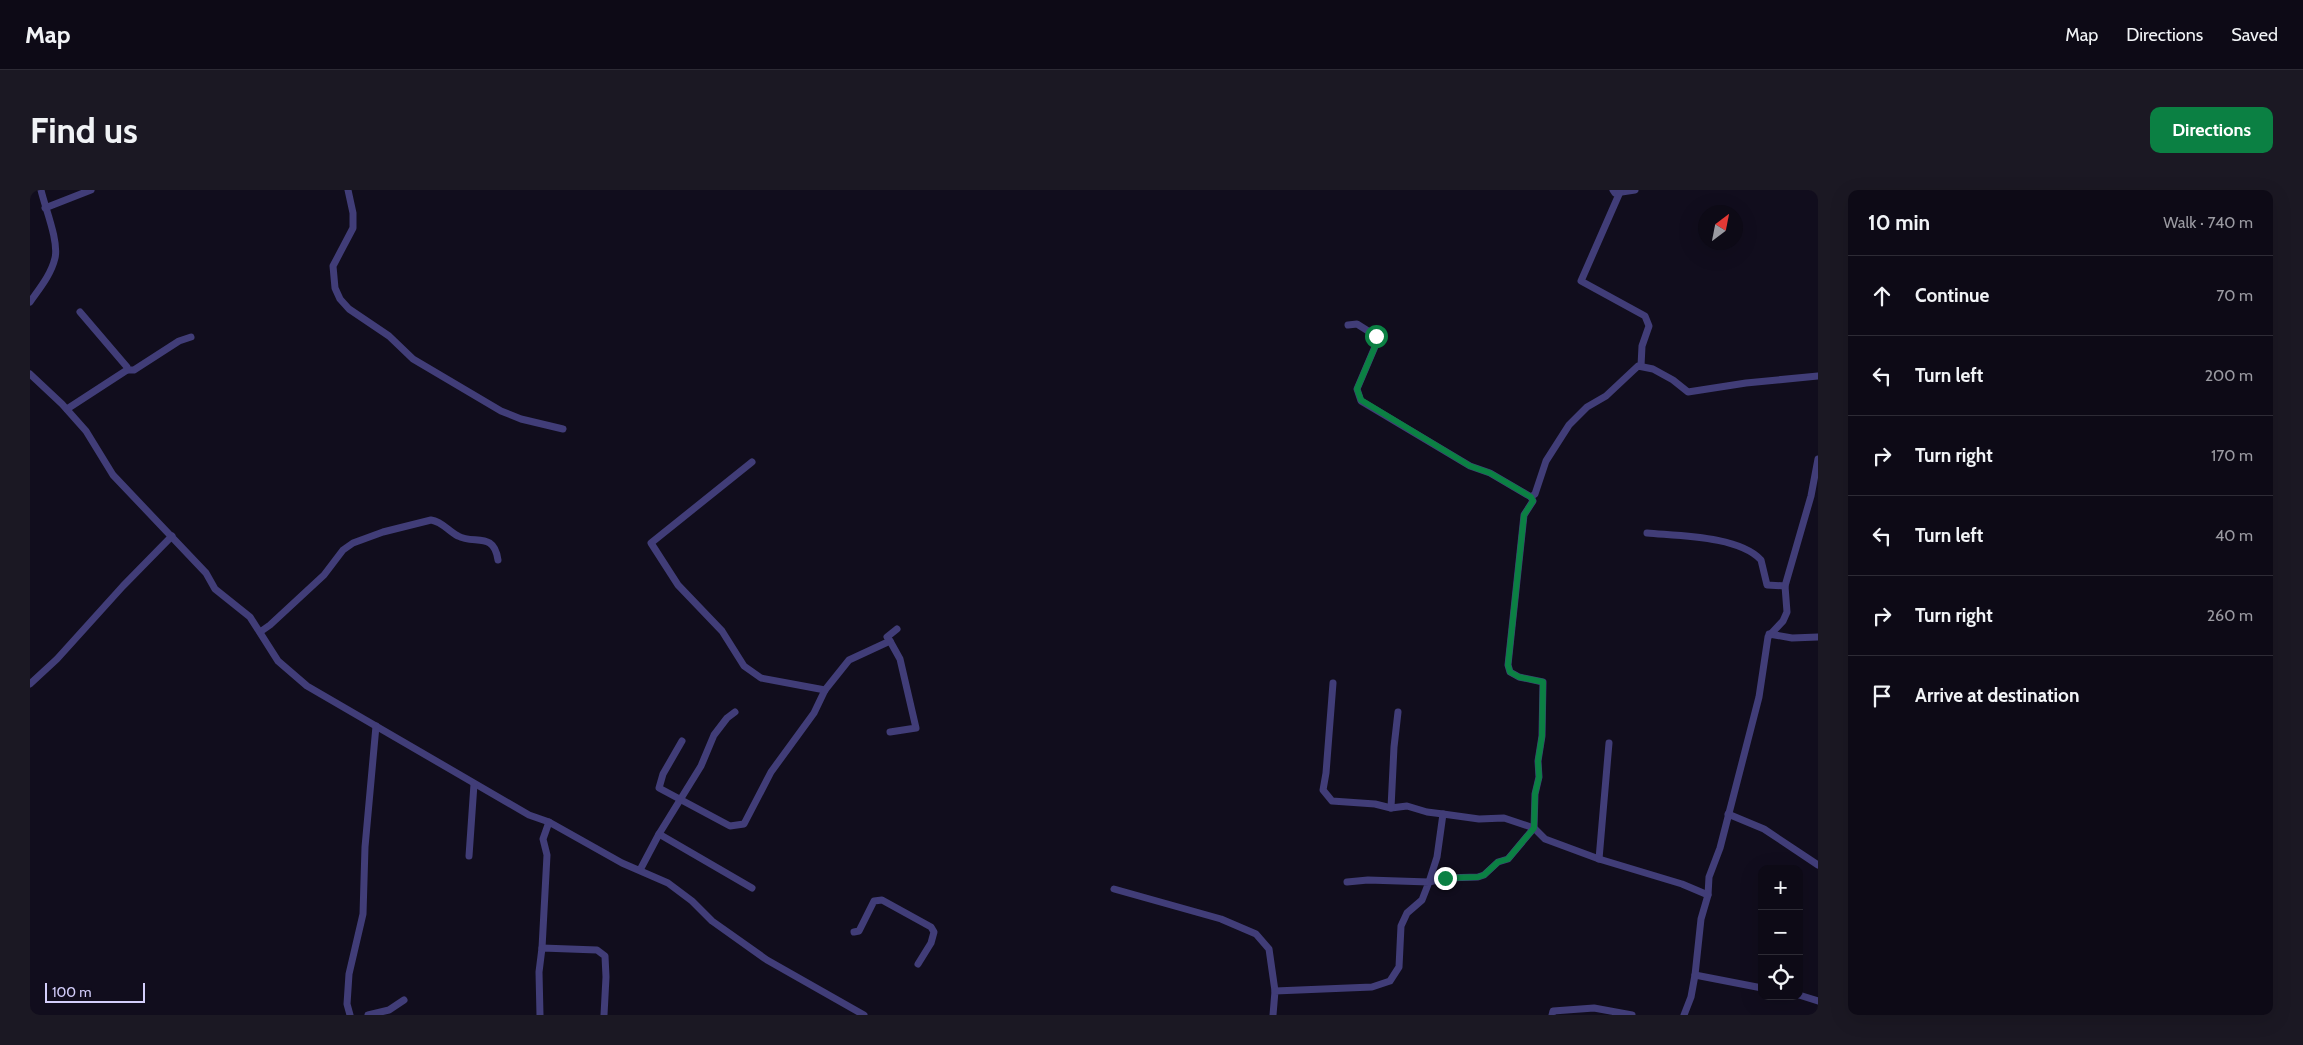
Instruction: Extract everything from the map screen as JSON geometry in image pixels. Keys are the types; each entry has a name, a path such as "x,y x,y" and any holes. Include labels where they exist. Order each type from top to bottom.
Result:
{"street":[{"path":"30,302 44,283 55,257 54,238 41,190"},
{"path":"45,208 91,190"},
{"path":"348,190 353,213 353,228 333,266 336,288 340,299 349,309 389,336 413,359 501,411 521,419 563,429"},
{"path":"1613,190 1615,193 1635,190"},
{"path":"1620,192 1581,281 1645,316 1649,326 1642,346 1640,366"},
{"path":"80,312 127,367 127,370"},
{"path":"1347,882 1368,880 1429,882 1445,878 1478,877 1484,875 1498,862 1508,859 1534,828 1535,794 1539,777 1538,761 1542,736 1543,682 1519,677 1510,672 1508,665 1524,515 1533,501 1531,497 1490,473 1470,466 1361,400 1357,389 1377,342 1376,336 1357,324 1348,325"},
{"path":"67,409 127,370 134,370 179,341 191,337"},
{"path":"1531,497 1535,494 1546,461 1569,425 1588,407 1606,396 1638,366 1653,369 1673,380 1688,392 1746,383 1818,376"},
{"path":"30,374 67,409 86,431 112,475 206,573 215,589 244,611 278,661 291,674 529,815 549,822 668,883 692,900 712,921 767,960 850,1012 864,1015"},
{"path":"1684,1015 1695,975 1701,920 1708,895 1709,877 1718,857 1759,697 1769,634 1783,621 1786,612 1786,586 1815,497 1818,459"},
{"path":"752,462 651,543 678,585 722,631 744,666 761,678 825,690"},
{"path":"260,632 324,575 344,550 353,543 373,535 431,520 438,521 460,538 488,542 496,550 498,560"},
{"path":"1647,533 1710,540 1745,548 1762,560 1766,585 1786,586"},
{"path":"30,684 57,659 172,536"},
{"path":"890,732 916,728 900,659 887,637 897,629"},
{"path":"1769,634 1799,639 1818,637"},
{"path":"682,741 663,774 659,788 730,826 744,824 771,772 814,713 825,690 849,660 890,641"},
{"path":"1333,683 1323,790 1332,801 1375,804 1391,808 1407,806 1427,812 1479,819 1504,818 1534,828 1546,839 1599,859 1682,884 1708,895"},
{"path":"640,870 659,834 701,766 714,735 727,718 736,712"},
{"path":"1391,808 1398,712"},
{"path":"350,1015 346,1004 349,974 364,914 365,847 376,726"},
{"path":"1599,859 1609,743"},
{"path":"470,856 474,784"},
{"path":"1275,991 1372,988 1390,981 1399,967 1401,926 1406,913 1422,900 1437,858 1443,814"},
{"path":"1728,814 1764,829 1818,865"},
{"path":"540,1015 539,972 542,948 546,855 543,839 549,822"},
{"path":"659,834 752,888"},
{"path":"1114,889 1221,918 1256,934 1269,948 1275,991 1273,1015"},
{"path":"854,932 859,932 874,901 882,900 931,927 934,932 931,943 918,964"},
{"path":"542,948 597,950 605,956 604,1015"},
{"path":"1695,975 1758,987"},
{"path":"1803,996 1818,1000"},
{"path":"368,1015 389,1010 404,1000"},
{"path":"1552,1015 1553,1011 1594,1008 1632,1015"}],"route":[{"path":"1376,336 1377,342 1357,389 1361,400 1470,466 1490,473 1531,497 1533,501 1524,515 1508,665 1510,672 1519,677 1543,682 1542,736 1538,761 1539,777 1535,794 1536,818 1534,828 1508,859 1498,862 1484,875 1478,877 1445,878"}]}
